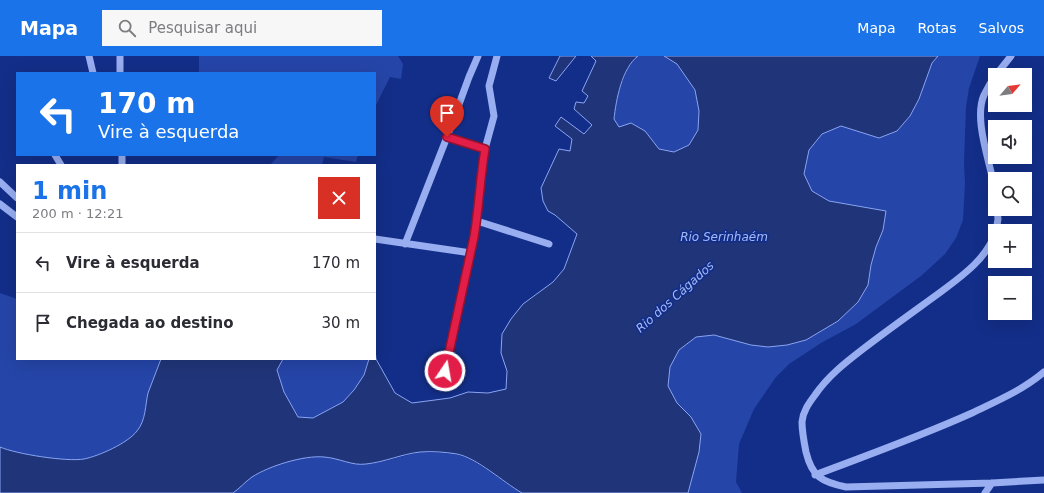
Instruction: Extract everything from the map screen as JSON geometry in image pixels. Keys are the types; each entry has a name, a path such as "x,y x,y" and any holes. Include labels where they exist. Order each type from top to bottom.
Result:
{"street":[{"path":"89,56 93,72"},
{"path":"120,56 120,72"},
{"path":"405,244 447,137 468,77 478,56"},
{"path":"445,371 477,221 485,149 494,116 489,86 497,56"},
{"path":"1002,68 1011,56"},
{"path":"988,88 983,96 980,112 982,136 991,172"},
{"path":"447,137 485,149"},
{"path":"0,182 16,197"},
{"path":"0,204 16,216"},
{"path":"477,221 549,244"},
{"path":"376,239 471,253"},
{"path":"988,247 979,261 951,284 842,365 822,384 806,408 802,422 804,442 808,458 815,474 828,483 846,487 1044,480"},
{"path":"815,474 894,446 959,418 1019,390 1044,372"},
{"path":"985,493 992,483"}],"shaded area":[{"path":"199,56 398,56 403,64 401,79 390,77 376,105 376,72 199,72"},
{"path":"638,56 664,56 677,64 695,90 699,111 698,130 689,145 675,152 659,149 645,132 619,127 614,119 617,96 628,68 633,60"},
{"path":"938,56 980,56 969,88 966,107 963,220 956,238 945,254 921,276 856,324 821,343 789,364 776,377 754,409 739,444 736,482 742,493 688,493 699,452 701,434 691,417 677,403 668,386 670,367 679,350 696,337 714,335 751,345 806,340 838,321 868,285 871,265 883,230 886,211 829,201 812,191 804,174 809,150 822,134 841,126 879,138 897,131 910,116 919,99 932,63"},
{"path":"278,156 358,156 356,162 324,157 322,164 271,164"},
{"path":"0,293 16,299 16,360 161,360 148,393 145,413 140,427 133,436 113,448 97,455 76,460 42,457 0,447"},
{"path":"282,360 369,360 364,375 354,390 343,402 313,418 298,417 284,392 277,370"},
{"path":"420,452 449,453 466,458 482,466 522,493 233,493 249,479 259,473 287,462 307,458 325,457 358,464 370,464"}],"water":[{"path":"560,56 576,56 556,81 549,78"},
{"name":"Rio Serinhaém","path":"591,56 638,56 632,61 624,76 618,94 614,119 619,127 631,123 645,131 659,149 674,152 689,145 698,130 699,111 695,90 677,64 664,56 938,56 932,63 919,99 910,116 897,131 879,138 841,126 822,134 809,150 804,174 812,191 829,201 886,211 883,230 871,265 868,285 858,302 838,321 806,340 787,345 768,347 751,345 714,335 696,337 679,350 670,367 668,386 677,403 691,417 701,434 699,452 688,493 522,493 465,456 452,453 420,452 380,462 361,464 324,457 307,458 287,462 259,473 249,479 233,493 0,493 0,447 42,457 76,460 97,455 113,448 133,436 142,422 148,393 161,360 282,360 277,370 284,392 298,417 313,418 343,402 354,390 364,375 369,360 376,359 395,393 412,403 450,398 468,392 488,393 506,389 507,371 501,353 502,334 511,319 523,304 553,282 564,269 577,234 555,215 548,211 543,201 541,188 559,149 570,151 572,139 555,126 561,117 584,134 592,125 574,109 576,102 584,103 588,96 582,91 596,61"}],"route":[{"path":"445,371 477,221 485,149 447,137"}],"water label":[{"name":"Rio dos Cágados","path":"675,297"}]}
